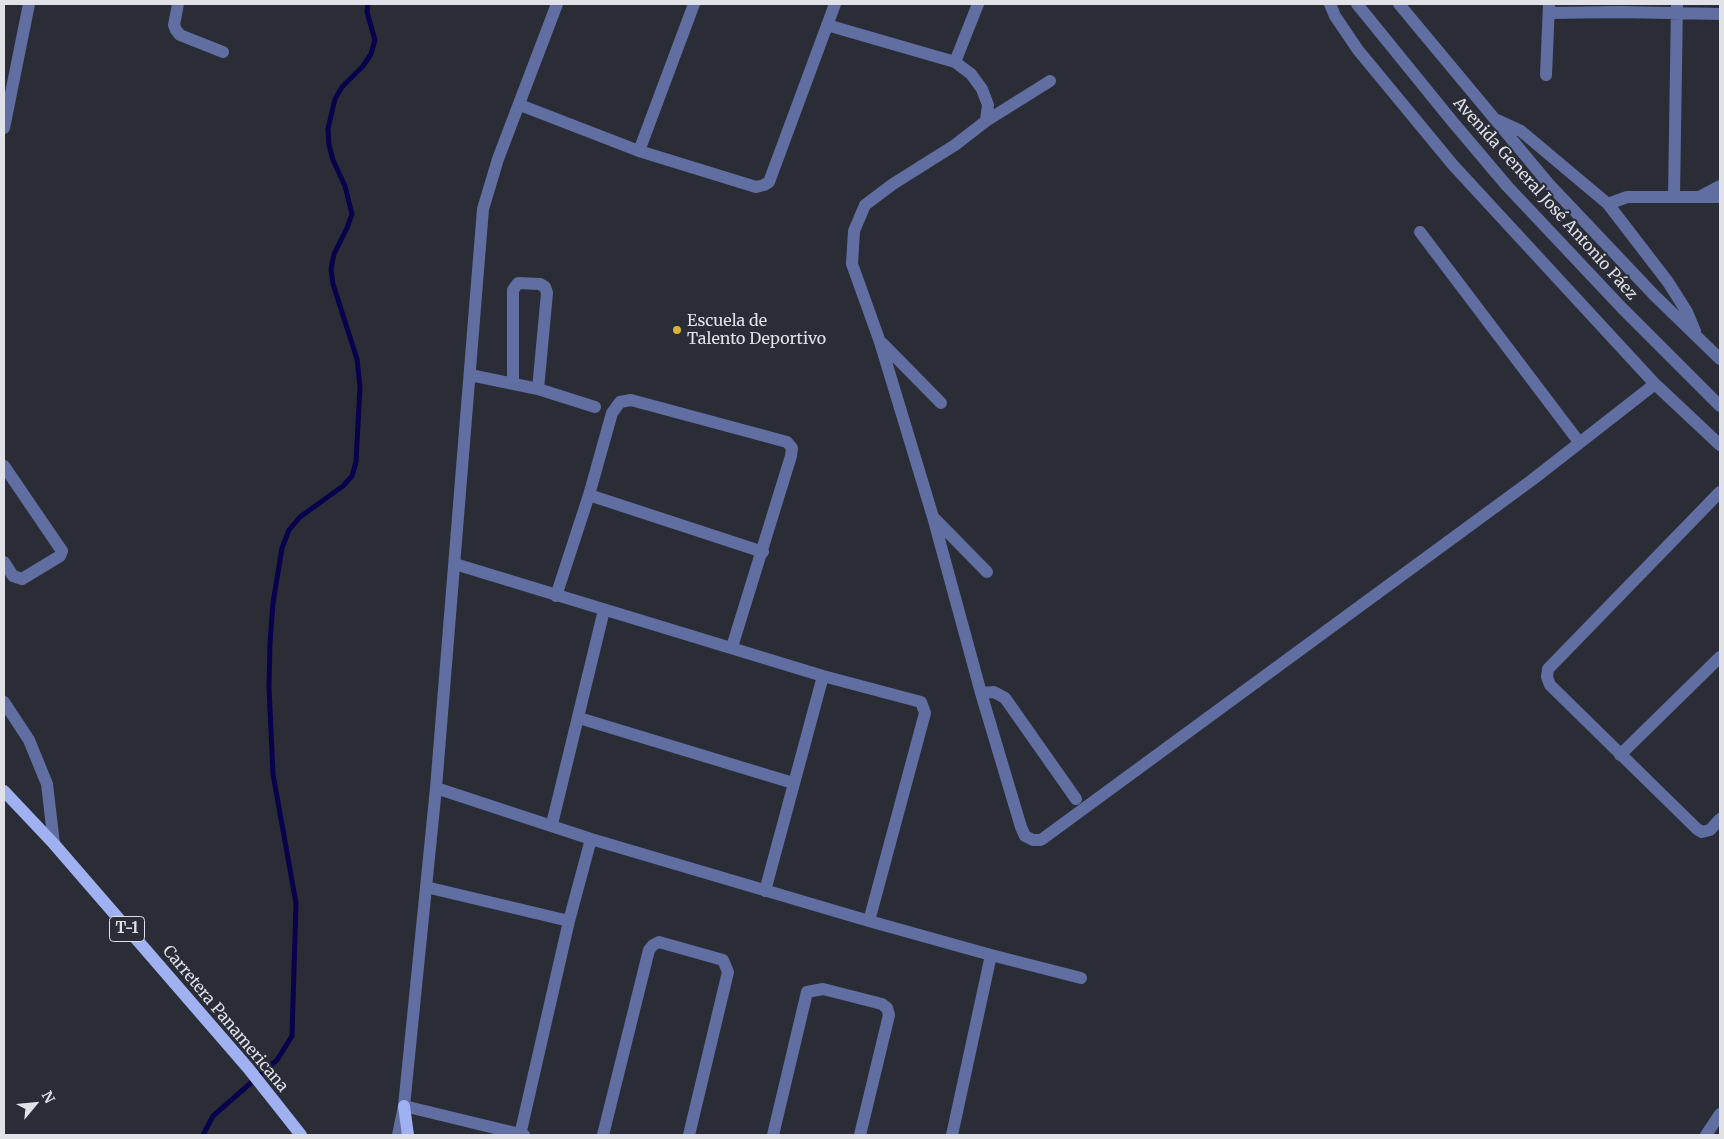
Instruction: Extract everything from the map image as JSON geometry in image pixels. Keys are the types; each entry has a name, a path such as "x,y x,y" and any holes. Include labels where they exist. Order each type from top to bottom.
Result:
{"main road":[{"name":"Carretera Panamericana","path":"4,791 54,844 248,1068 301,1135"},
{"path":"404,1106 408,1135"}],"street":[{"path":"4,128 29,4"},
{"path":"178,4 174,25 180,35 223,52"},
{"path":"398,1135 404,1106 436,788 483,209 498,159 557,4"},
{"path":"639,151 694,4"},
{"path":"520,105 639,151 756,186 769,182 835,4"},
{"path":"955,62 978,4"},
{"path":"1330,4 1335,16 1358,50 1453,165 1655,384 1720,444"},
{"name":"Avenida General José Antonio Páez","path":"1357,4 1507,186 1622,308 1720,406"},
{"name":"Avenida General José Antonio Páez","path":"1399,4 1494,119 1582,221 1654,295 1720,358"},
{"path":"1546,75 1549,8 1677,8 1720,14"},
{"path":"1674,196 1677,8"},
{"path":"827,25 955,62 971,74 982,89 988,105 986,121"},
{"path":"1050,81 986,121 955,145 893,184 865,205 854,231 852,264 880,342 933,517 981,693 1021,827 1025,836 1032,840 1041,840 1580,442 1655,384"},
{"path":"1494,119 1521,131 1608,204 1668,282 1687,312 1696,335"},
{"path":"1698,197 1720,186"},
{"path":"1608,204 1627,197 1720,197"},
{"path":"1420,232 1580,442"},
{"path":"513,384 513,290 518,283 540,284 545,287 547,293 538,390"},
{"path":"880,342 941,403"},
{"path":"470,374 595,406"},
{"path":"556,596 590,495 612,413 620,402 631,400 787,442 792,448 792,456 732,647"},
{"path":"4,466 62,551 60,556 22,579 13,576 4,562"},
{"path":"1720,492 1548,669 1547,676 1550,685 1697,830 1702,832 1710,830 1720,820"},
{"path":"590,495 763,552"},
{"path":"933,517 987,572"},
{"path":"455,564 823,676 921,702 925,713 869,922"},
{"path":"552,824 604,610"},
{"path":"1620,755 1720,657"},
{"path":"765,890 823,676"},
{"path":"981,693 994,692 1004,698 1076,799"},
{"path":"4,702 29,740 47,784 54,844"},
{"path":"579,718 793,783"},
{"path":"436,788 591,838 869,922 1081,978"},
{"path":"404,1106 521,1135 569,921 591,838"},
{"path":"426,887 569,921"},
{"path":"603,1135 649,950 659,942 723,960 728,972 689,1135"},
{"path":"955,1135 991,955"},
{"path":"773,1135 808,992 823,989 882,1004 887,1008 888,1015 860,1135"},
{"path":"1706,1135 1720,1114"}],"waterway":[{"path":"203,1135 213,1116 277,1060 292,1036 296,903 273,774 269,687 270,643 273,603 282,548 289,530 300,517 343,486 352,476 356,462 360,387 357,359 333,284 331,269 334,254 352,214 345,186 333,160 329,145 328,129 335,99 342,87 363,66 371,54 375,40 367,12 368,4"}],"place":[{"name":"Escuela de Talento Deportivo","path":"677,330"}]}
